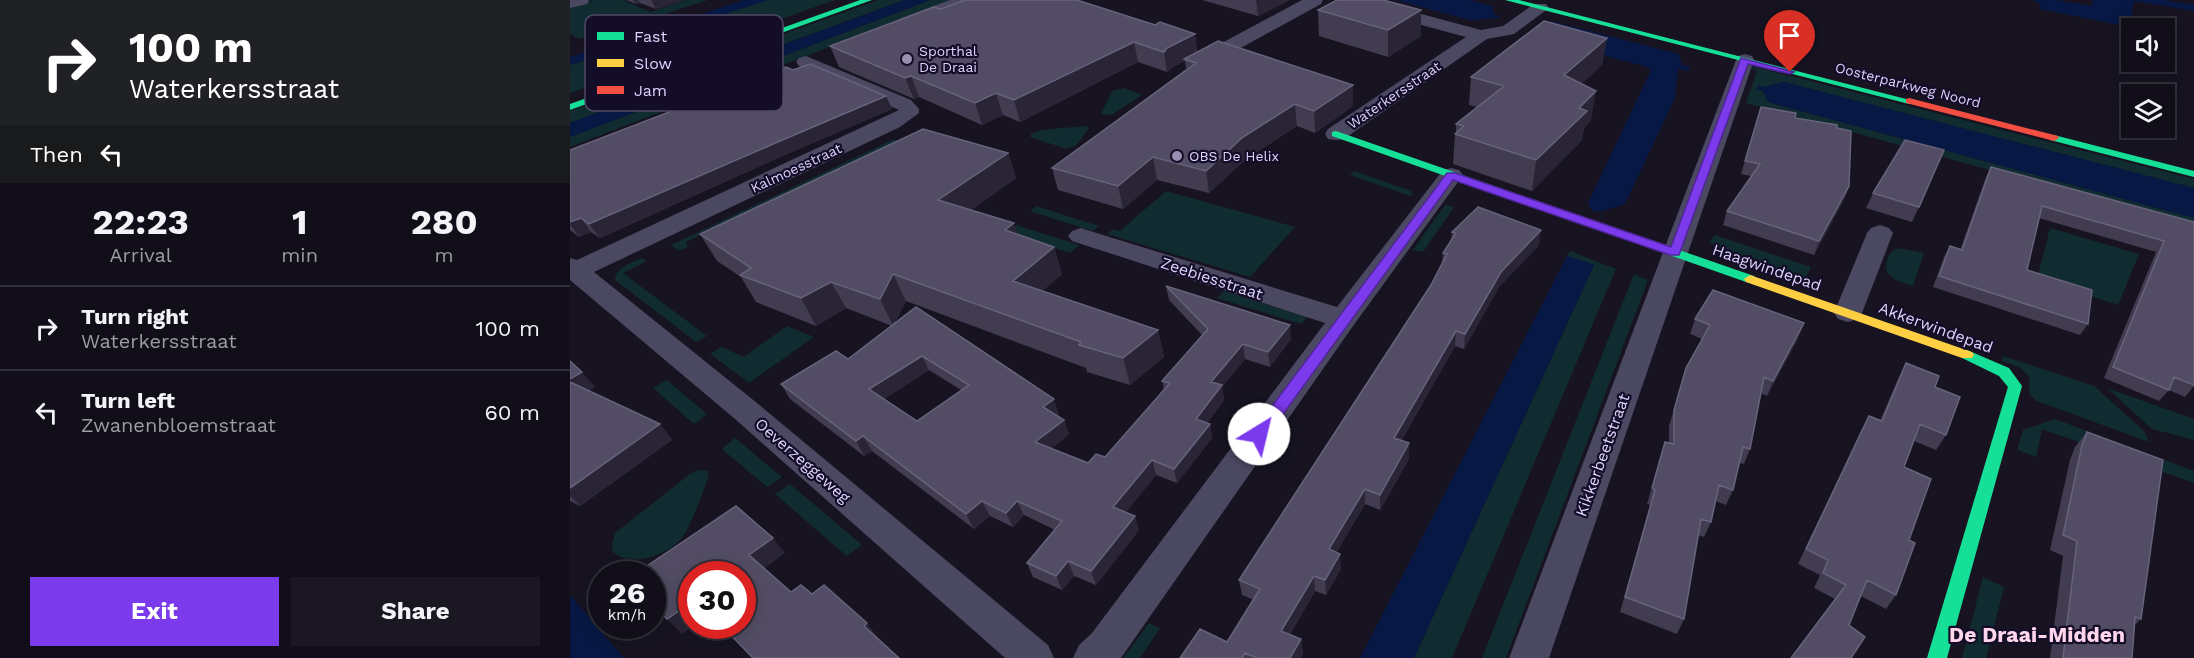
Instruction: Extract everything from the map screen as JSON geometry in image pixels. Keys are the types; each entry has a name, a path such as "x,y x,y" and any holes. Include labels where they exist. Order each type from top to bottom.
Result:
{"street":[{"path":"570,3 581,0"},
{"path":"783,22 844,0"},
{"path":"783,31 868,0"},
{"path":"1179,74 1316,0"},
{"path":"1349,0 1481,35 1508,30 1540,8"},
{"name":"Oosterparkweg Noord","path":"1509,0 2194,174"},
{"path":"890,29 959,2"},
{"name":"Waterkersstraat","path":"1336,134 1481,35"},
{"path":"785,70 827,54"},
{"name":"Kikkerbeetstraat","path":"1529,658 1745,60"},
{"name":"Kalmoesstraat","path":"573,268 904,118 909,113 909,109 904,104 806,62"},
{"path":"570,97 585,92"},
{"path":"570,107 585,102"},
{"name":"Waterkersstraat","path":"1336,134 1675,253"},
{"path":"1093,658 1106,646 1343,319 1451,176"},
{"path":"1848,313 1880,233"},
{"name":"Zeebiesstraat","path":"1081,236 1343,319"},
{"name":"Haagwindepad","path":"1675,253 1848,313"},
{"name":"Oeverzeggeweg","path":"573,268 746,411 1034,658"},
{"name":"Akkerwindepad","path":"1848,313 1995,366 2011,379 2015,386 2010,410 1937,658"}],"green space":[{"path":"594,0 623,0 650,12 686,0 708,0 662,15 654,13 648,15 585,15 585,37 579,39 570,34 570,7"},
{"path":"768,0 835,0 783,18 783,15 722,15"},
{"path":"878,0 904,0 783,45 783,34"},
{"path":"930,0 952,0 783,65 783,56"},
{"path":"585,60 585,88 570,93 570,65"},
{"path":"1755,67 2194,179 2194,188 1784,82 1765,87 1759,86 1757,89 1763,91 1768,102 2194,218 2194,226 1746,103 1757,71 1750,68"},
{"path":"1124,88 1142,95 1112,115 1101,114 1112,91"},
{"path":"585,106 585,111 603,111 570,123 570,111"},
{"path":"638,111 664,111 570,147 570,137"},
{"path":"1086,126 1089,128 1077,145 1067,149 1030,137 1031,134 1040,130"},
{"path":"892,140 901,140 686,242 688,247 679,251 671,245"},
{"path":"1354,171 1411,191 1413,194 1410,196 1350,175"},
{"path":"1166,191 1295,227 1250,277 1107,234 1113,229 1120,231"},
{"path":"1445,205 1454,207 1423,252 1413,250"},
{"path":"1036,206 1099,226 1093,231 1032,212 1031,210"},
{"path":"1016,225 1079,245 1070,253 1006,232"},
{"path":"2050,228 2139,254 2118,305 2037,279"},
{"path":"1715,235 1811,267 1804,281 1723,253 1710,242"},
{"path":"1898,248 1924,253 1913,286 1892,277 1886,270 1890,254"},
{"path":"1570,251 1616,269 1452,658 1414,658 1594,265 1567,256"},
{"path":"642,258 647,261 623,273 707,336 696,342 615,280 621,269"},
{"path":"1634,274 1648,280 1506,658 1482,658"},
{"path":"1224,291 1307,317 1301,324 1217,298"},
{"path":"787,326 814,337 749,383 710,354 721,347 744,357"},
{"path":"2003,356 2094,386 2144,431 2149,442 2037,401 2030,395 2029,376 2019,367 2002,361"},
{"path":"667,380 707,414 694,424 653,388"},
{"path":"2107,388 2194,419 2194,440 2152,429"},
{"path":"2055,419 2194,471 2194,483 2042,429 2036,457 2017,450 2023,430"},
{"path":"735,438 782,477 767,487 722,449"},
{"path":"699,470 707,471 709,475 685,534 675,545 648,558 629,559 613,552 612,544 615,533 690,474"},
{"path":"790,484 862,545 847,556 775,494"},
{"path":"1983,577 2004,587 1986,658 1962,658"},
{"path":"1149,623 1160,628 1140,658 1123,658"}],"water":[{"path":"744,0 768,0 722,15 698,15"},
{"path":"905,0 930,0 783,56 783,45"},
{"path":"1395,0 1470,0 1493,6 1494,14 1500,16 1495,19 1473,21"},
{"path":"2033,0 2057,0 2092,6 2093,0 2165,0 2194,5 2194,11 2134,1 2131,18 2121,18 2121,25 2040,9 2041,5"},
{"path":"1555,22 1679,54 1682,65 1690,67 1688,71 1678,69 1675,98 1625,204 1600,212 1592,211 1588,203 1651,70 1575,48 1532,28"},
{"path":"585,52 585,60 570,65 570,57"},
{"path":"1784,82 2194,188 2194,218 1768,102 1763,91 1757,89 1759,86 1765,87"},
{"path":"603,111 638,111 570,137 570,123"},
{"path":"1567,256 1594,265 1414,658 1360,658"},
{"path":"570,595 588,616 588,639 608,639 624,658 570,658"}],"building":[{"path":"965,0 1077,0 1155,25 1160,22 1195,34 1167,48 1164,52 1134,42 1014,100 996,93 975,103 911,76 905,78 830,46 934,7 941,9"},
{"path":"1337,0 1383,0 1421,10 1388,30 1318,10"},
{"path":"1544,21 1607,38 1564,75 1596,91 1579,108 1587,111 1536,160 1455,134 1464,126 1456,124 1504,86 1471,77"},
{"path":"1218,41 1353,85 1314,111 1295,104 1243,137 1206,171 1153,157 1118,186 1052,168 1196,63 1184,59"},
{"path":"810,64 886,96 589,224 581,218 570,222 570,150 671,111 783,111 783,68 793,70"},
{"path":"1761,107 1796,113 1795,118 1837,125 1837,128 1851,131 1849,186 1819,241 1727,211 1760,164 1745,161"},
{"path":"923,129 1008,153 938,200 1014,223 1005,230 1054,247 1013,281 1158,330 1123,358 1079,345 1081,342 893,274 880,299 831,282 801,298 740,275 751,268 700,234"},
{"path":"1905,140 1944,150 1919,207 1873,193"},
{"path":"1991,167 2194,222 2194,385 2174,377 2169,390 2113,367 2164,241 2042,206 2027,270 2092,290 2088,324 1939,276 1950,246 1962,250"},
{"path":"1478,207 1541,230 1501,272 1465,334 1456,331 1394,438 1409,443 1380,495 1365,489 1329,549 1340,554 1325,580 1314,576 1281,631 1301,639 1290,658 1257,658 1245,653 1242,658 1180,658 1200,629 1227,642 1260,589 1239,580 1431,285 1447,254 1443,253 1456,233 1452,232"},
{"path":"1166,286 1290,325 1268,352 1243,344 1211,382 1222,385 1196,419 1210,424 1174,469 1152,460 1113,507 1135,516 1091,571 1068,561 1056,576 1027,563 1062,521 1017,501 1006,513 982,501 966,514 863,436 856,441 781,384 836,351 848,359 916,307 1054,399 1043,407 1064,420 1035,442 1088,463 1096,454 1105,457 1170,383 1162,381 1208,329","holes":["922,356 969,385 917,421 869,389"]},
{"path":"1713,290 1804,323 1773,381 1764,377 1750,449 1743,447 1733,490 1719,485 1711,522 1701,519 1684,619 1625,597 1655,490 1652,488 1665,442 1674,444 1674,410 1686,368 1710,325 1695,319"},
{"path":"570,361 582,372 570,379"},
{"path":"1906,363 1939,376 1935,387 1960,397 1946,435 1920,424 1904,467 1931,479 1909,540 1915,543 1896,595 1867,580 1849,625 1865,637 1851,658 1791,658 1846,585 1823,573 1828,560 1806,549 1869,416 1882,421"},
{"path":"570,382 660,424 570,488"},
{"path":"2087,432 2163,460 2141,619 2135,617 2132,658 2063,658 2077,541 2063,535 2082,445"},
{"path":"736,506 773,538 749,555 756,561 678,561 678,612 667,619 666,561 654,561"},
{"path":"756,561 791,592 801,585 812,594 824,585 867,623 864,626 899,658 753,658 735,639 756,639"}],"traffic: fast":[{"path":"783,31 868,0"},
{"path":"1509,0 1909,101"},
{"path":"570,107 585,102"},
{"path":"1336,134 1750,279"},
{"path":"2054,138 2194,174"},
{"path":"1937,658 2015,386 2004,372 1967,355"}],"traffic: slow":[{"path":"1750,279 1967,355"}],"traffic: jam":[{"path":"1909,101 2054,138"}],"place":[{"name":"Sporthal De Draai","path":"907,59"},
{"name":"OBS De Helix","path":"1177,156"}],"district":[{"name":"De Draai-Midden","path":"2037,635"}],"route":[{"path":"1259,434 1451,176 1675,253 1745,60 1790,72"}]}
